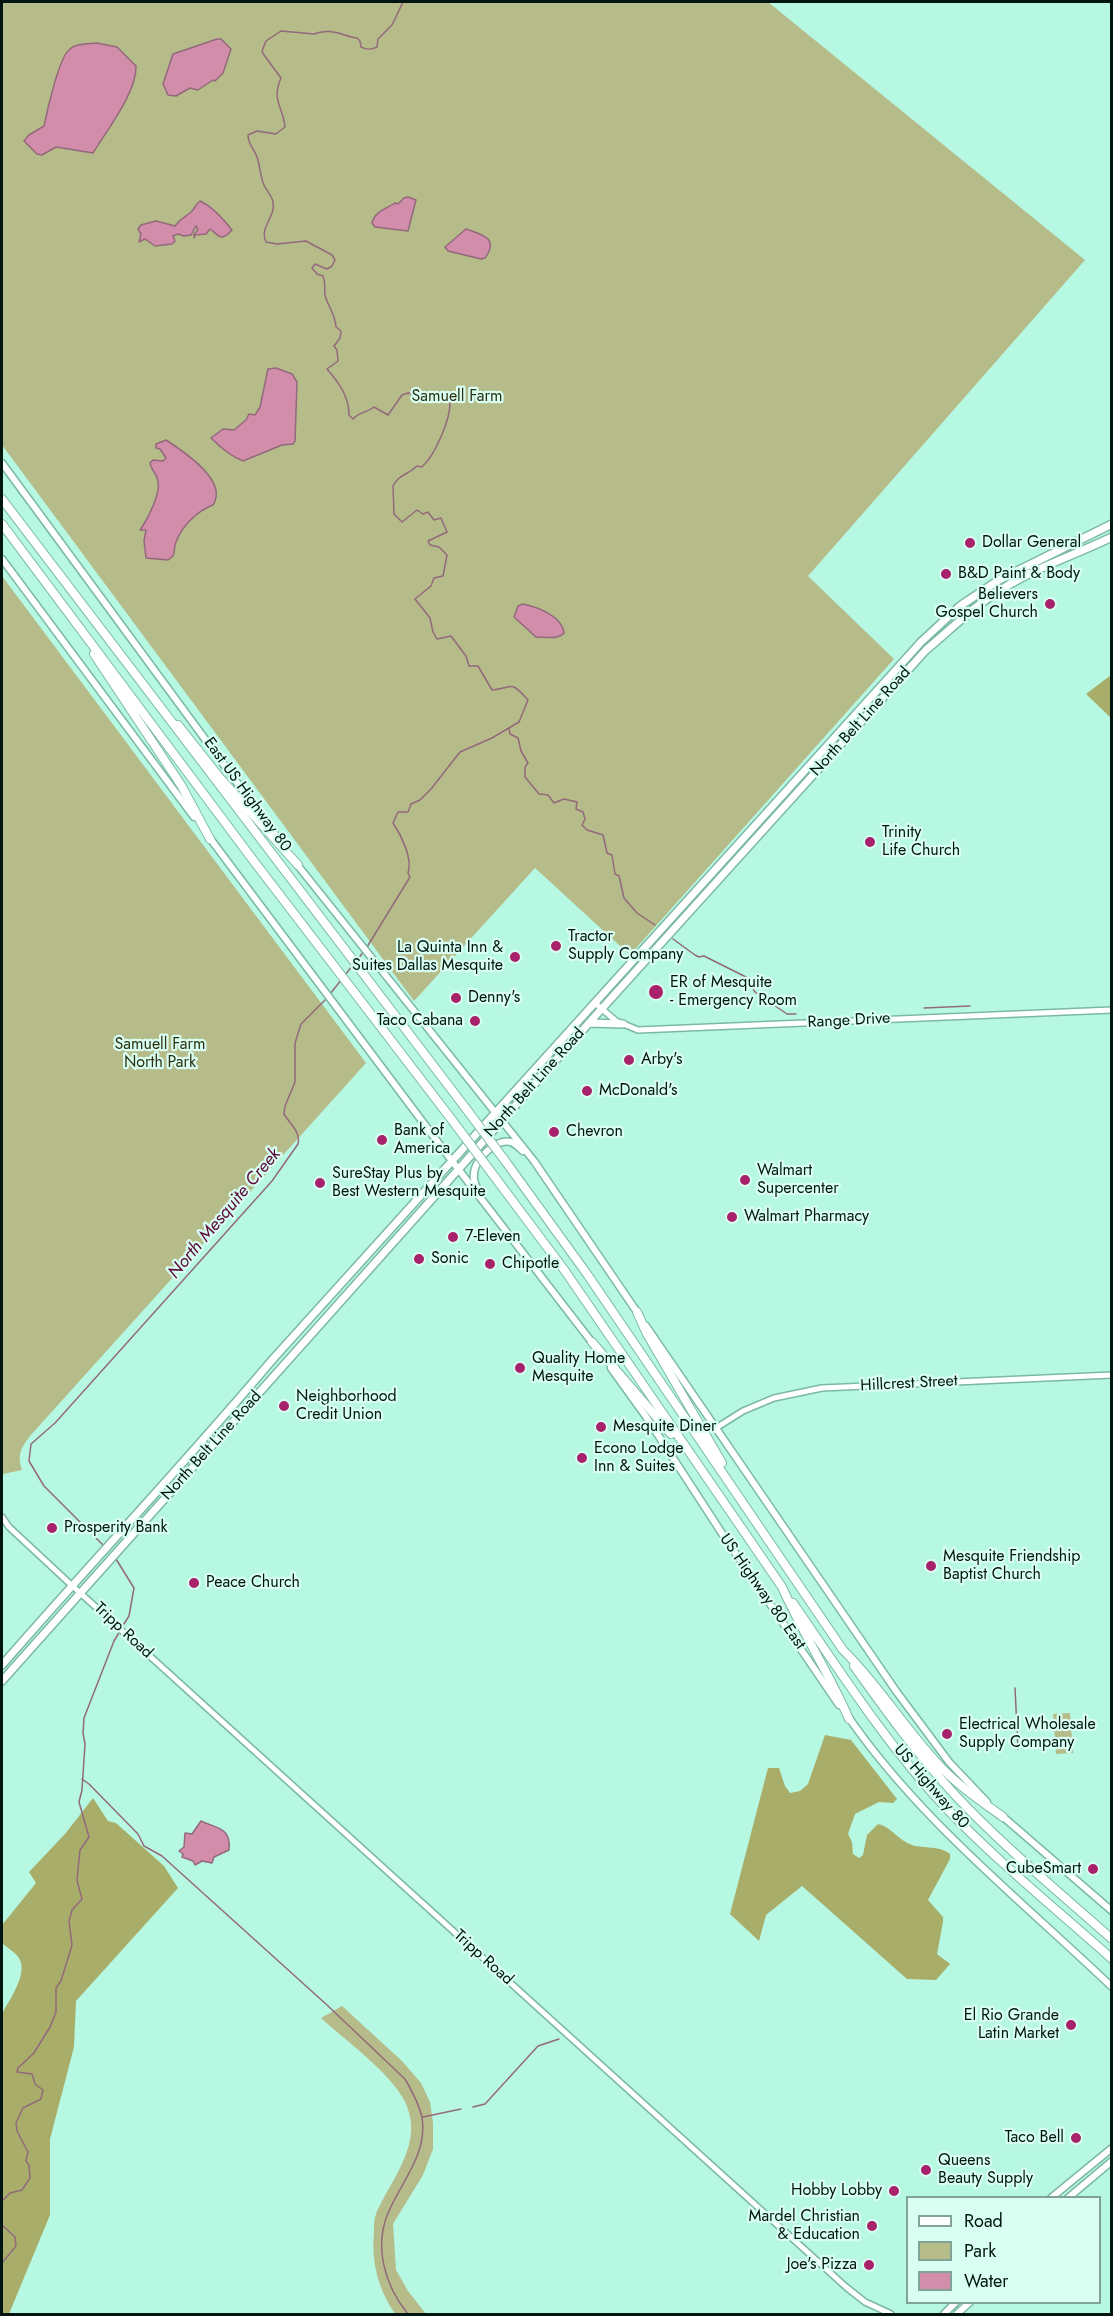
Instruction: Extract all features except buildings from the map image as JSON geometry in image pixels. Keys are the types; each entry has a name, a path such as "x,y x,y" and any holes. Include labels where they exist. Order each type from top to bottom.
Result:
{"highway":[{"path":"2,499 577,1258 843,1650 863,1670 936,1762 976,1798 1003,1817"},
{"path":"2,524 246,851 565,1271 782,1587 795,1616 832,1680 849,1719"},
{"path":"41,576 181,784 210,839"},
{"path":"128,667 146,684 216,773 298,865"},
{"path":"637,1312 646,1334 723,1464 730,1484"},
{"path":"592,1342 684,1447"},
{"name":"US Highway 80","path":"782,1587 880,1728 946,1808 993,1854 1112,1959"},
{"name":"US Highway 80","path":"843,1650 904,1735 946,1785 991,1831 1112,1939"}],"main road":[{"name":"East US Highway 80","path":"2,463 298,865 347,929 503,1120"},
{"name":"North Belt Line Road","path":"2,1665 211,1432 273,1359 914,649 960,606 999,580 1112,524"},
{"name":"North Belt Line Road","path":"2,1681 602,1008 926,650 966,615 1005,587 1052,562 1112,537"},
{"path":"2,559 452,1161"},
{"path":"718,865 726,872"},
{"path":"589,1023 623,1024"},
{"path":"549,1054 556,1060"},
{"path":"503,1120 534,1161 896,1691 932,1740 956,1770 1003,1817 1112,1911"},
{"path":"479,1194 474,1176 476,1165 498,1143 511,1142 534,1161"},
{"name":"US Highway 80 East","path":"452,1161 592,1342 647,1418 723,1535 849,1719 902,1787 940,1826 1112,1987"},
{"path":"330,1297 338,1304"},
{"path":"280,1352 284,1364"},
{"path":"273,1359 284,1364"},
{"path":"1053,2196 1112,2148"},
{"path":"1070,2196 1112,2162"}],"street":[{"name":"Range Drive","path":"595,1003 623,1024 638,1030 1112,1010"},
{"name":"Hillcrest Street","path":"716,1428 742,1411 774,1398 822,1388 1112,1375"},
{"name":"Tripp Road","path":"2,1517 9,1527 72,1585 846,2288 865,2302 891,2314"}],"green space":[{"name":"Samuell Farm","path":"2,2 768,2 1085,260 808,576 894,659 630,955 535,868 414,1001 2,445"},
{"name":"Samuell Farm North Park","path":"2,576 366,1063 30,1436 21,1452 22,1470 3,1474 2,1473"},
{"path":"1111,675 1111,718 1086,694"},
{"path":"1070,1713 1073,1753 1056,1754 1053,1714"},
{"path":"825,1735 851,1740 897,1799 893,1803 879,1802 855,1814 848,1834 852,1842 853,1854 859,1858 863,1855 867,1835 878,1824 912,1845 941,1849 950,1854 950,1859 928,1900 943,1917 937,1954 950,1964 936,1980 907,1979 802,1886 766,1915 759,1941 730,1914 768,1768 779,1768 790,1793 800,1791 808,1784"},
{"path":"93,1798 108,1821 116,1823 164,1866 178,1888 76,2001 74,2047 50,2139 50,2215 9,2314 2,2314 2,2014 16,1988 22,1966 17,1955 2,1943 2,1925 36,1883 29,1872 65,1834"},
{"path":"342,2006 402,2061 421,2083 430,2102 433,2149 423,2175 393,2224 396,2270 408,2291 426,2314 395,2314 384,2295 377,2275 373,2243 375,2218 409,2146 410,2117 405,2102 389,2080 321,2018"}],"water":[{"path":"221,39 231,49 223,73 215,81 213,80 198,90 190,88 176,96 168,95 163,84 173,54"},
{"path":"97,43 117,47 136,66 127,99 93,153 56,147 42,155 37,154 24,141 44,126 54,85 65,55 75,46"},
{"path":"408,197 416,200 408,231 375,227 372,223 378,213"},
{"path":"200,201 213,210 232,230 228,234 220,237 210,229 206,234 195,235 194,238 194,234 198,230 196,226 191,235 173,236 175,241 172,244 155,246 145,239 139,242 141,234 138,229 141,225 156,221 175,226 192,212"},
{"path":"466,229 483,235 490,241 489,251 485,258 448,251 445,247"},
{"path":"276,368 292,374 297,382 295,441 293,444 282,445 243,461 234,457 211,438 223,429 234,430 246,420 249,414 255,415 260,407 268,369"},
{"path":"166,440 202,468 215,486 216,496 213,505 201,511 186,525 176,542 173,556 168,560 146,558 144,541 146,530 140,530 150,514 157,493 157,479 150,463 153,460 163,461 166,458 160,449 156,448 156,444"},
{"path":"523,604 542,610 555,618 563,627 564,633 555,637 536,637 514,617 518,606"},
{"path":"201,1821 225,1833 228,1837 229,1850 214,1857 212,1863 202,1861 195,1865 193,1861 182,1857 183,1854 179,1851 184,1847 185,1833 192,1834"}],"waterway":[{"name":"North Mesquite Creek","path":"367,947 410,877 408,854 393,823 398,812 408,812 411,804 420,800 431,789 460,752 492,738 519,722 528,700 511,686 492,690 478,666 469,666 466,656 451,636 437,639 430,618 415,599 431,586 434,578 443,576 447,555 439,547 430,545 428,541 447,532 441,518 434,520 428,512 423,514 417,510 402,522 394,514 393,486 398,479 417,466 422,467 432,454 445,427 450,401 440,392 426,398 408,393 402,395 388,415 374,407 353,419 349,415 342,390 327,369 338,361 337,350 334,346 340,338 341,331 336,327 326,299 323,276 317,274 312,268 315,264 327,269 335,260 332,255 306,241 277,244 266,242 264,237 273,202 263,182 258,160 248,135 257,131 276,134 285,127 277,98 281,78 262,51 266,41 281,31 314,34 326,31 357,38 361,47 373,49 377,47 378,39 392,25 403,2"},
{"path":"509,729 510,734 518,738 521,751 528,763 525,767 525,777 539,794 548,795 554,803 564,799 577,802 576,809 583,812 585,819 582,825 587,830 603,835 607,853 612,855 615,874 619,876 624,898 637,913 655,925"},
{"path":"673,939 695,955 704,956 746,977 755,992 787,1014 796,1014"},
{"name":"North Mesquite Creek","path":"358,959 364,951"},
{"name":"North Mesquite Creek","path":"345,975 353,965"},
{"name":"North Mesquite Creek","path":"330,994 342,979"},
{"name":"North Mesquite Creek","path":"104,1546 44,1486 29,1461 31,1444 55,1423 272,1181 298,1144 296,1132 284,1114 295,1082 295,1043 301,1024 327,998"},
{"path":"924,1008 970,1006"},
{"name":"North Mesquite Creek","path":"116,1559 134,1588 129,1616 122,1627"},
{"name":"North Mesquite Creek","path":"2,2201 10,2193 22,2190 30,2178 29,2165 26,2161 28,2152 17,2131 16,2123 23,2108 41,2099 43,2090 35,2084 32,2074 17,2072 18,2068 34,2053 50,2027 56,2012 56,1988 61,1981 72,1945 69,1921 72,1910 82,1899 77,1880 80,1850 89,1837 79,1802 85,1744 84,1718 120,1631"},
{"path":"1015,1688 1018,1749"},
{"path":"82,1779 138,1834 144,1846 162,1856 405,2079 419,2107 423,2130 418,2155 384,2224 382,2252 393,2291 408,2314"},
{"path":"473,2107 485,2104 538,2046 559,2039"},
{"path":"423,2117 461,2109"},
{"name":"North Mesquite Creek","path":"2,2225 15,2237 16,2246 2,2263"}],"place":[{"name":"Dollar General","path":"970,543"},
{"name":"B&D Paint & Body","path":"946,574"},
{"name":"Believers Gospel Church","path":"1050,604"},
{"name":"Trinity Life Church","path":"870,842"},
{"name":"Tractor Supply Company","path":"556,946"},
{"name":"La Quinta Inn & Suites Dallas Mesquite","path":"515,957"},
{"name":"ER of Mesquite - Emergency Room","path":"656,992"},
{"name":"Denny's","path":"456,998"},
{"name":"Taco Cabana","path":"475,1021"},
{"name":"Arby's","path":"629,1060"},
{"name":"McDonald's","path":"587,1091"},
{"name":"Chevron","path":"554,1132"},
{"name":"Bank of America","path":"382,1140"},
{"name":"Walmart Supercenter","path":"745,1180"},
{"name":"SureStay Plus by Best Western Mesquite","path":"320,1183"},
{"name":"Walmart Pharmacy","path":"732,1217"},
{"name":"7-Eleven","path":"453,1237"},
{"name":"Sonic","path":"419,1259"},
{"name":"Chipotle","path":"490,1264"},
{"name":"Quality Home Mesquite","path":"520,1368"},
{"name":"Neighborhood Credit Union","path":"284,1406"},
{"name":"Mesquite Diner","path":"601,1427"},
{"name":"Econo Lodge Inn & Suites","path":"582,1458"},
{"name":"Prosperity Bank","path":"52,1528"},
{"name":"Mesquite Friendship Baptist Church","path":"931,1566"},
{"name":"Peace Church","path":"194,1583"},
{"name":"Electrical Wholesale Supply Company","path":"947,1734"},
{"name":"CubeSmart","path":"1093,1869"},
{"name":"El Rio Grande Latin Market","path":"1071,2025"},
{"name":"Taco Bell","path":"1076,2138"},
{"name":"Queens Beauty Supply","path":"926,2170"},
{"name":"Hobby Lobby","path":"894,2191"},
{"name":"Mardel Christian & Education","path":"872,2226"},
{"name":"Joe's Pizza","path":"869,2265"}]}
